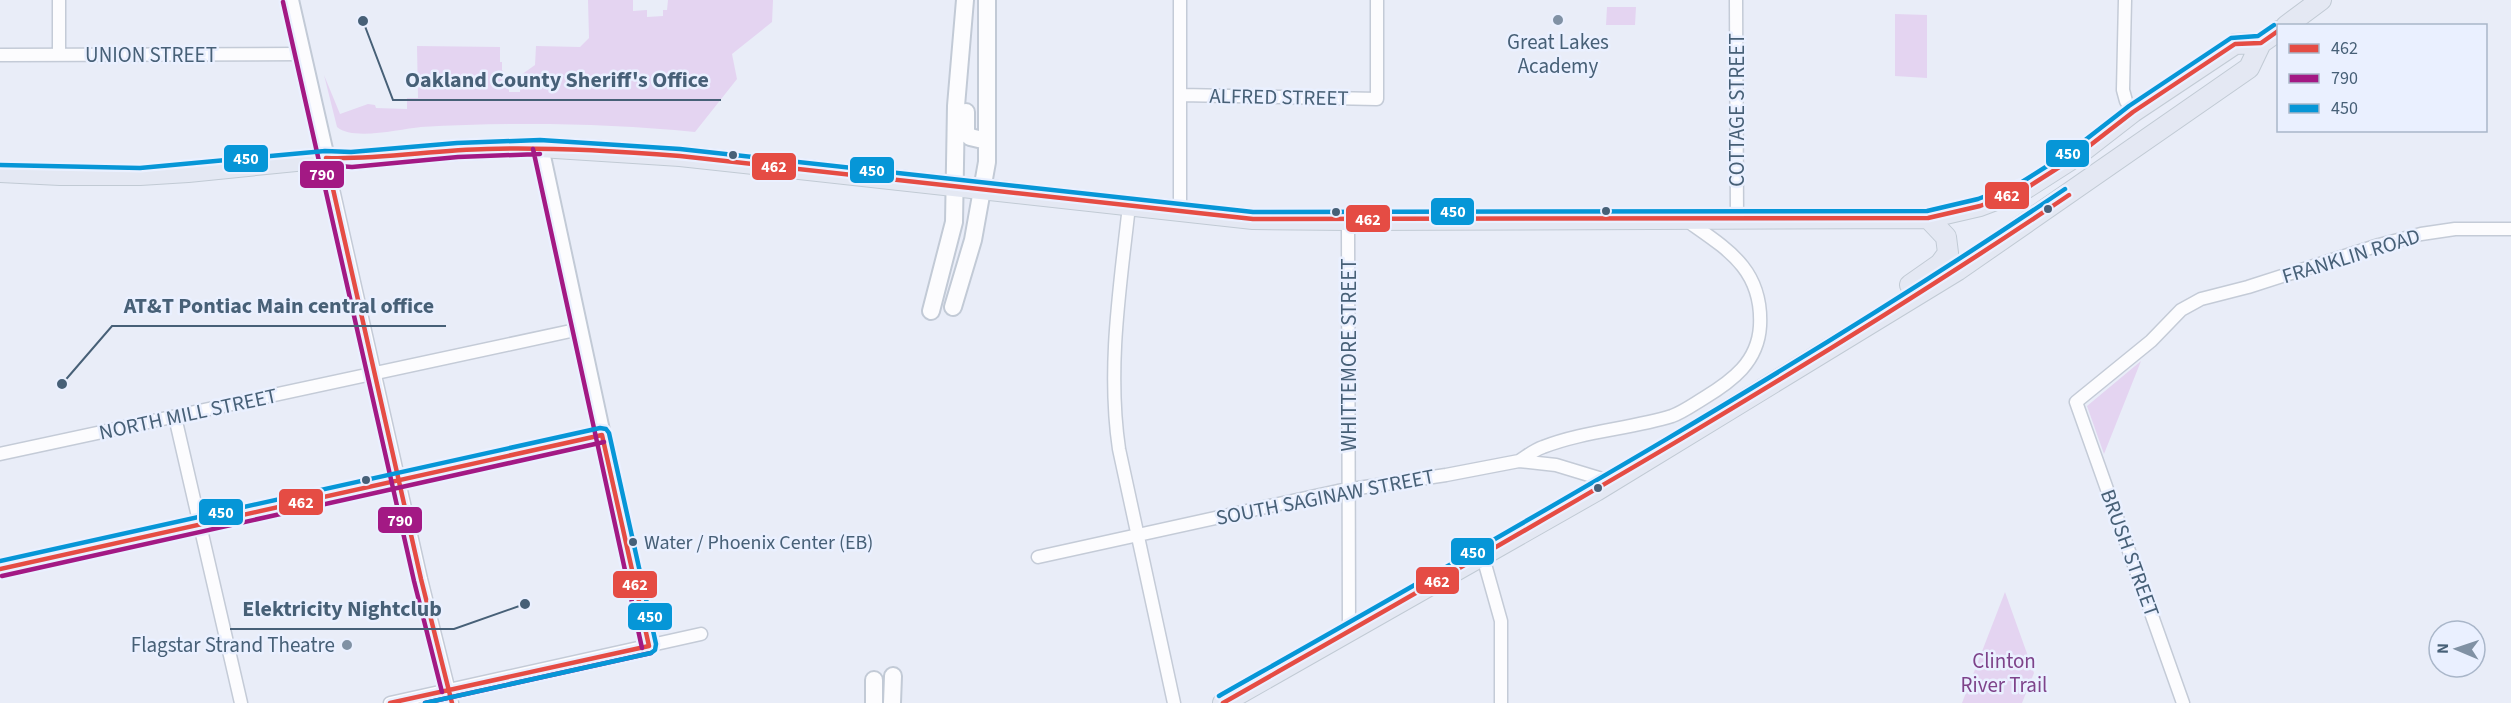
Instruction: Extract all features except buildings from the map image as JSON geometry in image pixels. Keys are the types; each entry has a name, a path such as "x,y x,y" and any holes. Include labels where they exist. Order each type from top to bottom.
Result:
{"main road":[{"path":"2289,24 2321,0"},
{"path":"1223,703 1484,557 1612,482 1958,270 2249,68 2261,43 2277,32"},
{"path":"0,172 140,175 326,158 351,160 458,150 540,147 680,156 1253,219 1928,218 1980,206 2025,189 2066,162 2133,112 2235,44 2261,43"},
{"path":"1843,340 1875,310 1940,264 1948,253 1946,237 1928,218"}],"street":[{"path":"59,0 59,55"},
{"path":"290,0 452,703"},
{"path":"931,311 954,222 958,73 965,0"},
{"path":"953,307 973,240 982,190 987,141 987,0"},
{"path":"1180,0 1180,212"},
{"name":"ALFRED STREET","path":"1180,95 1377,99 1377,0"},
{"name":"COTTAGE STREET","path":"1736,0 1737,219"},
{"path":"2125,0 2123,90 2126,101 2133,112"},
{"name":"UNION STREET","path":"0,55 303,54"},
{"path":"958,73 966,107 966,132 974,139 987,141"},
{"path":"540,147 649,646"},
{"path":"1129,206 1114,348 1113,385 1119,449 1174,703"},
{"path":"1519,461 1542,447 1677,414 1726,384 1749,361 1759,337 1760,320 1758,298 1752,281 1735,256 1684,219"},
{"name":"WHITTEMORE STREET","path":"1348,220 1349,632"},
{"name":"FRANKLIN ROAD","path":"2076,402 2151,341 2181,310 2194,302 2400,239 2455,230 2511,229"},
{"name":"NORTH MILL STREET","path":"0,454 580,329"},
{"name":"BRUSH STREET","path":"2076,402 2184,703"},
{"path":"175,417 240,703"},
{"path":"0,569 602,435"},
{"name":"SOUTH SAGINAW STREET","path":"1038,557 1349,490 1519,461 1556,465 1612,482"},
{"path":"1484,557 1501,621 1501,703"},
{"path":"390,703 701,634"},
{"path":"892,703 893,676"},
{"path":"874,680 874,703"}],"green space":[{"path":"588,0 633,0 633,11 647,10 647,17 663,16 663,10 667,10 668,0 773,0 772,22 732,54 737,79 695,132 593,125 490,124 421,127 365,134 344,131 337,127 324,75 340,114 368,104 375,105 376,108 407,109 407,98 418,98 417,46 500,47 500,62 502,62 502,70 509,78 509,92 520,92 521,75 535,65 536,46 580,47 589,38"},
{"path":"1607,7 1636,7 1635,25 1606,25"},
{"path":"1895,14 1927,15 1927,78 1895,76"},
{"path":"2141,361 2104,454 2087,406"},
{"name":"Clinton River Trail","path":"2005,592 2034,673 2022,703 1962,703"}],"transit line":[{"name":"790","path":"283,2 414,581 442,692"},
{"name":"450","path":"0,165 140,168 325,151 351,152 457,143 540,140 680,149 1253,212 1927,211 1978,199 2022,182 2071,151 2129,106 2231,38 2258,36 2274,25"},
{"name":"462","path":"452,703 421,579 326,158 366,158 511,149 559,149 680,156 1253,219 1928,218 1980,206 2025,189 2075,157 2133,112 2235,44 2261,43 2277,32"},
{"name":"790","path":"533,149 642,648"},
{"name":"790","path":"325,165 352,167 458,157 540,154"},
{"name":"450","path":"1219,696 1540,513 1753,388 1962,257 2065,189"},
{"name":"462","path":"1223,703 1757,394 1966,263 2069,195"},
{"name":"450","path":"0,561 600,428 606,429 609,433 656,644 655,650 651,653 425,703"},
{"name":"462","path":"602,435 649,646"},
{"name":"462","path":"0,569 602,435"},
{"name":"790","path":"2,576 604,442"},
{"name":"462","path":"390,703 649,646"},
{"name":"790","path":"425,703 651,653"}],"place":[{"name":"Great Lakes Academy","path":"1558,20"},
{"name":"Oakland County Sheriff's Office","path":"363,21"},
{"name":"AT&T Pontiac Main central office","path":"62,384"},
{"name":"Water / Phoenix Center (EB)","path":"633,542"},
{"name":"Elektricity Nightclub","path":"525,604"},
{"name":"Flagstar Strand Theatre","path":"347,645"}]}
